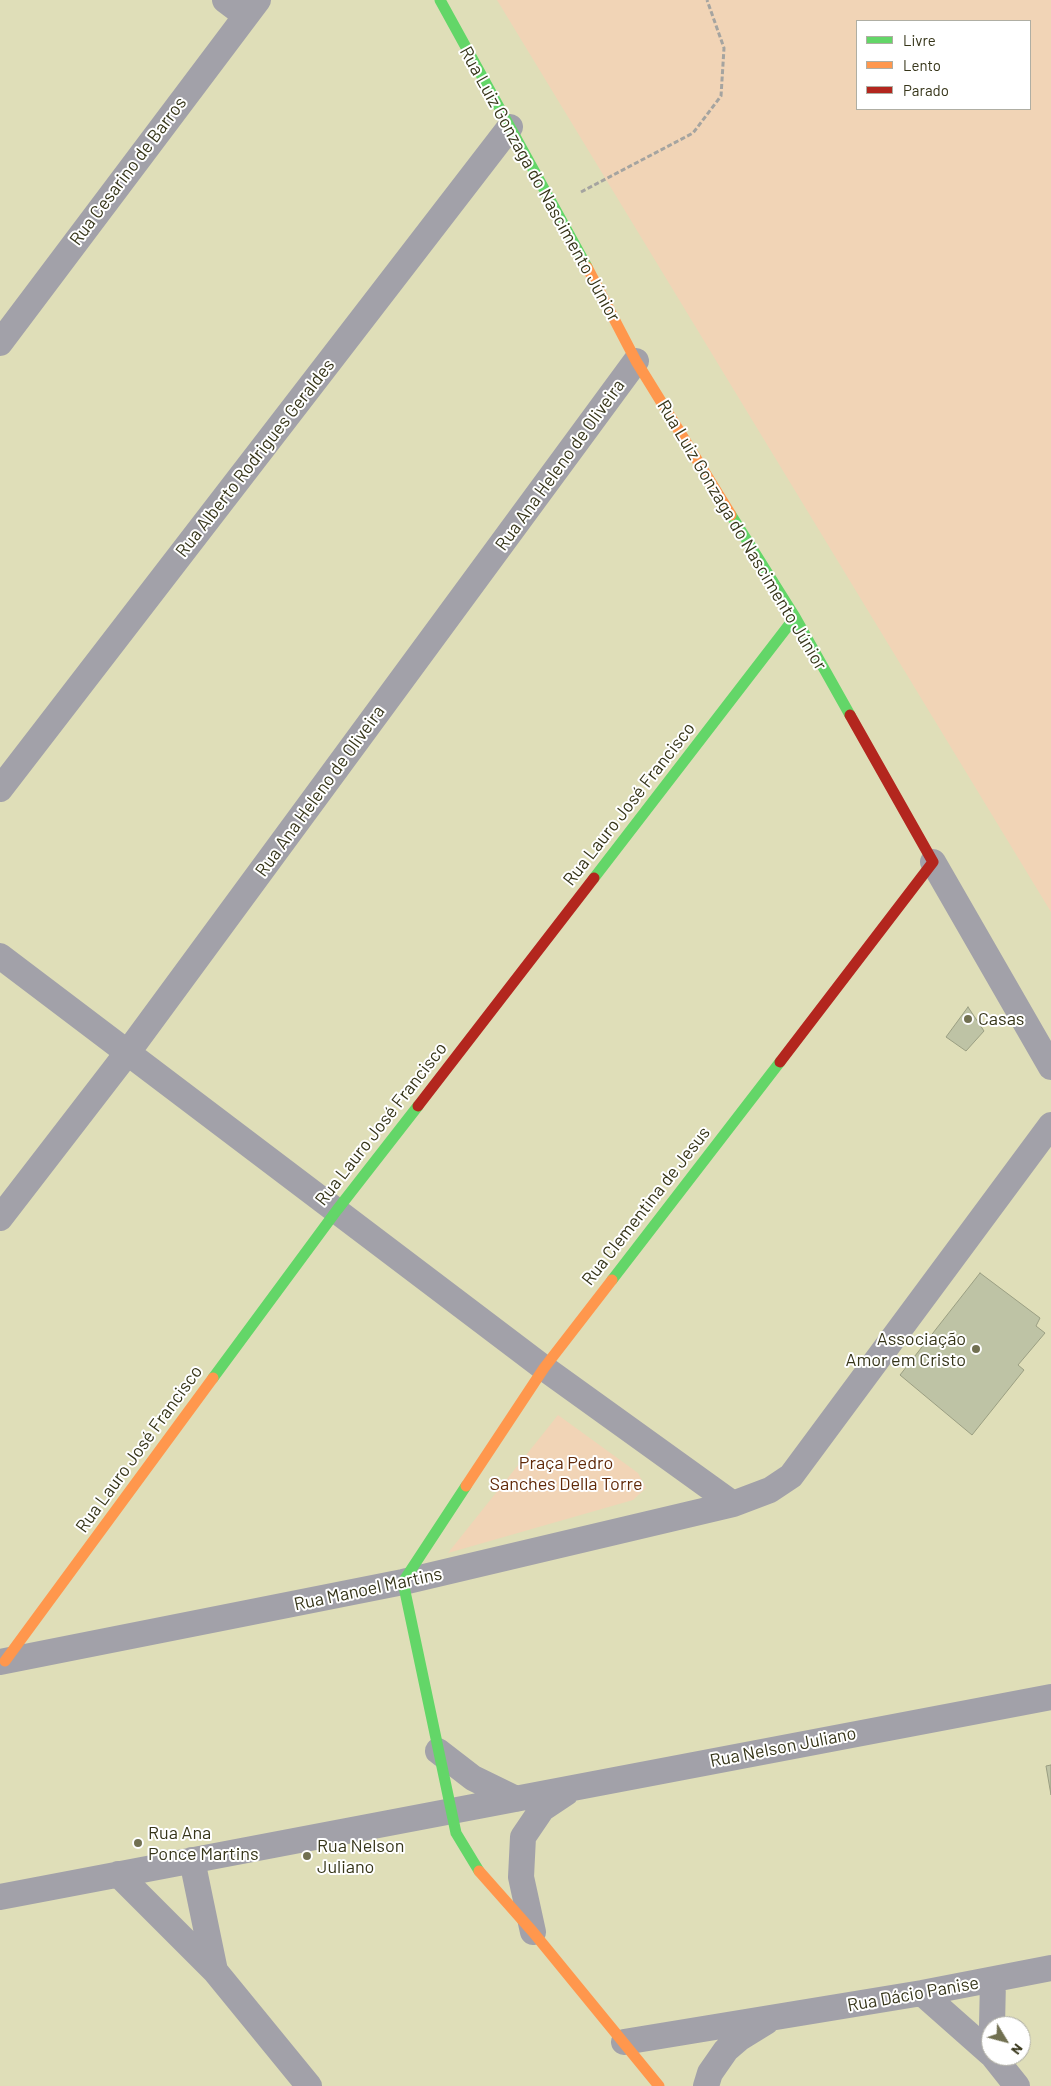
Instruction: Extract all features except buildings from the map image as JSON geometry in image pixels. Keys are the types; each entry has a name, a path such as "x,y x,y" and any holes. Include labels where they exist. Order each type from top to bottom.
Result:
{"street":[{"name":"Rua Luiz Gonzaga do Nascimento Júnior","path":"440,0 555,206 636,361 795,617 1051,1067"},
{"name":"Rua Cesarino de Barros","path":"0,343 242,5"},
{"name":"Rua Alberto Rodrigues Geraldes","path":"0,789 510,127"},
{"name":"Rua Ana Heleno de Oliveira","path":"0,1218 128,1052 636,361"},
{"name":"Rua Lauro José Francisco","path":"3,1661 337,1210 795,617"},
{"name":"Rua Clementina de Jesus","path":"403,1582 544,1368 933,862"},
{"path":"0,956 544,1368 733,1504"},
{"name":"Rua Manoel Martins","path":"3,1661 403,1582 733,1504 770,1490 791,1476 1051,1125"},
{"path":"403,1582 456,1834 482,1876 533,1932 659,2086"},
{"name":"Rua Nelson Juliano","path":"0,1897 1051,1697"},
{"path":"438,1751 473,1778 516,1799"},
{"path":"533,1932 520,1878 523,1837 542,1808 572,1788"},
{"path":"192,1860 215,1971"},
{"path":"118,1874 215,1971 309,2086"},
{"name":"Rua Dácio Panise","path":"624,2042 922,1993 1051,1968"},
{"path":"992,2016 993,1980"},
{"path":"922,1993 981,2045"},
{"name":"Rua Dácio Panise","path":"706,2086 710,2073 726,2050 740,2038 775,2016"},
{"path":"1001,2066 1017,2086"}],"path":[{"path":"555,206 693,133 721,96 724,48 706,0"}],"green space":[{"path":"497,0 1051,0 1051,912"},
{"name":"Praça Pedro Sanches Della Torre","path":"558,1415 638,1473 646,1488 633,1500 448,1553"}],"traffic: fast":[{"path":"440,0 587,267"},
{"path":"731,515 795,617 850,715"},
{"path":"594,878 795,617"},
{"path":"612,1280 780,1062"},
{"path":"213,1378 337,1210 418,1106"},
{"path":"466,1486 403,1582 456,1833 479,1871"}],"traffic: slow":[{"path":"587,267 636,361 731,515"},
{"path":"466,1486 544,1368 612,1280"},
{"path":"5,1661 213,1378"},
{"path":"479,1871 533,1932 659,2086"}],"traffic: jam":[{"path":"780,1062 933,862 850,715"},
{"path":"418,1106 594,878"}],"place":[{"name":"Casas","path":"968,1019"},
{"name":"Associação Amor em Cristo","path":"976,1349"},
{"name":"Rua Ana Ponce Martins","path":"138,1843"},
{"name":"Rua Nelson Juliano","path":"307,1856"}]}
